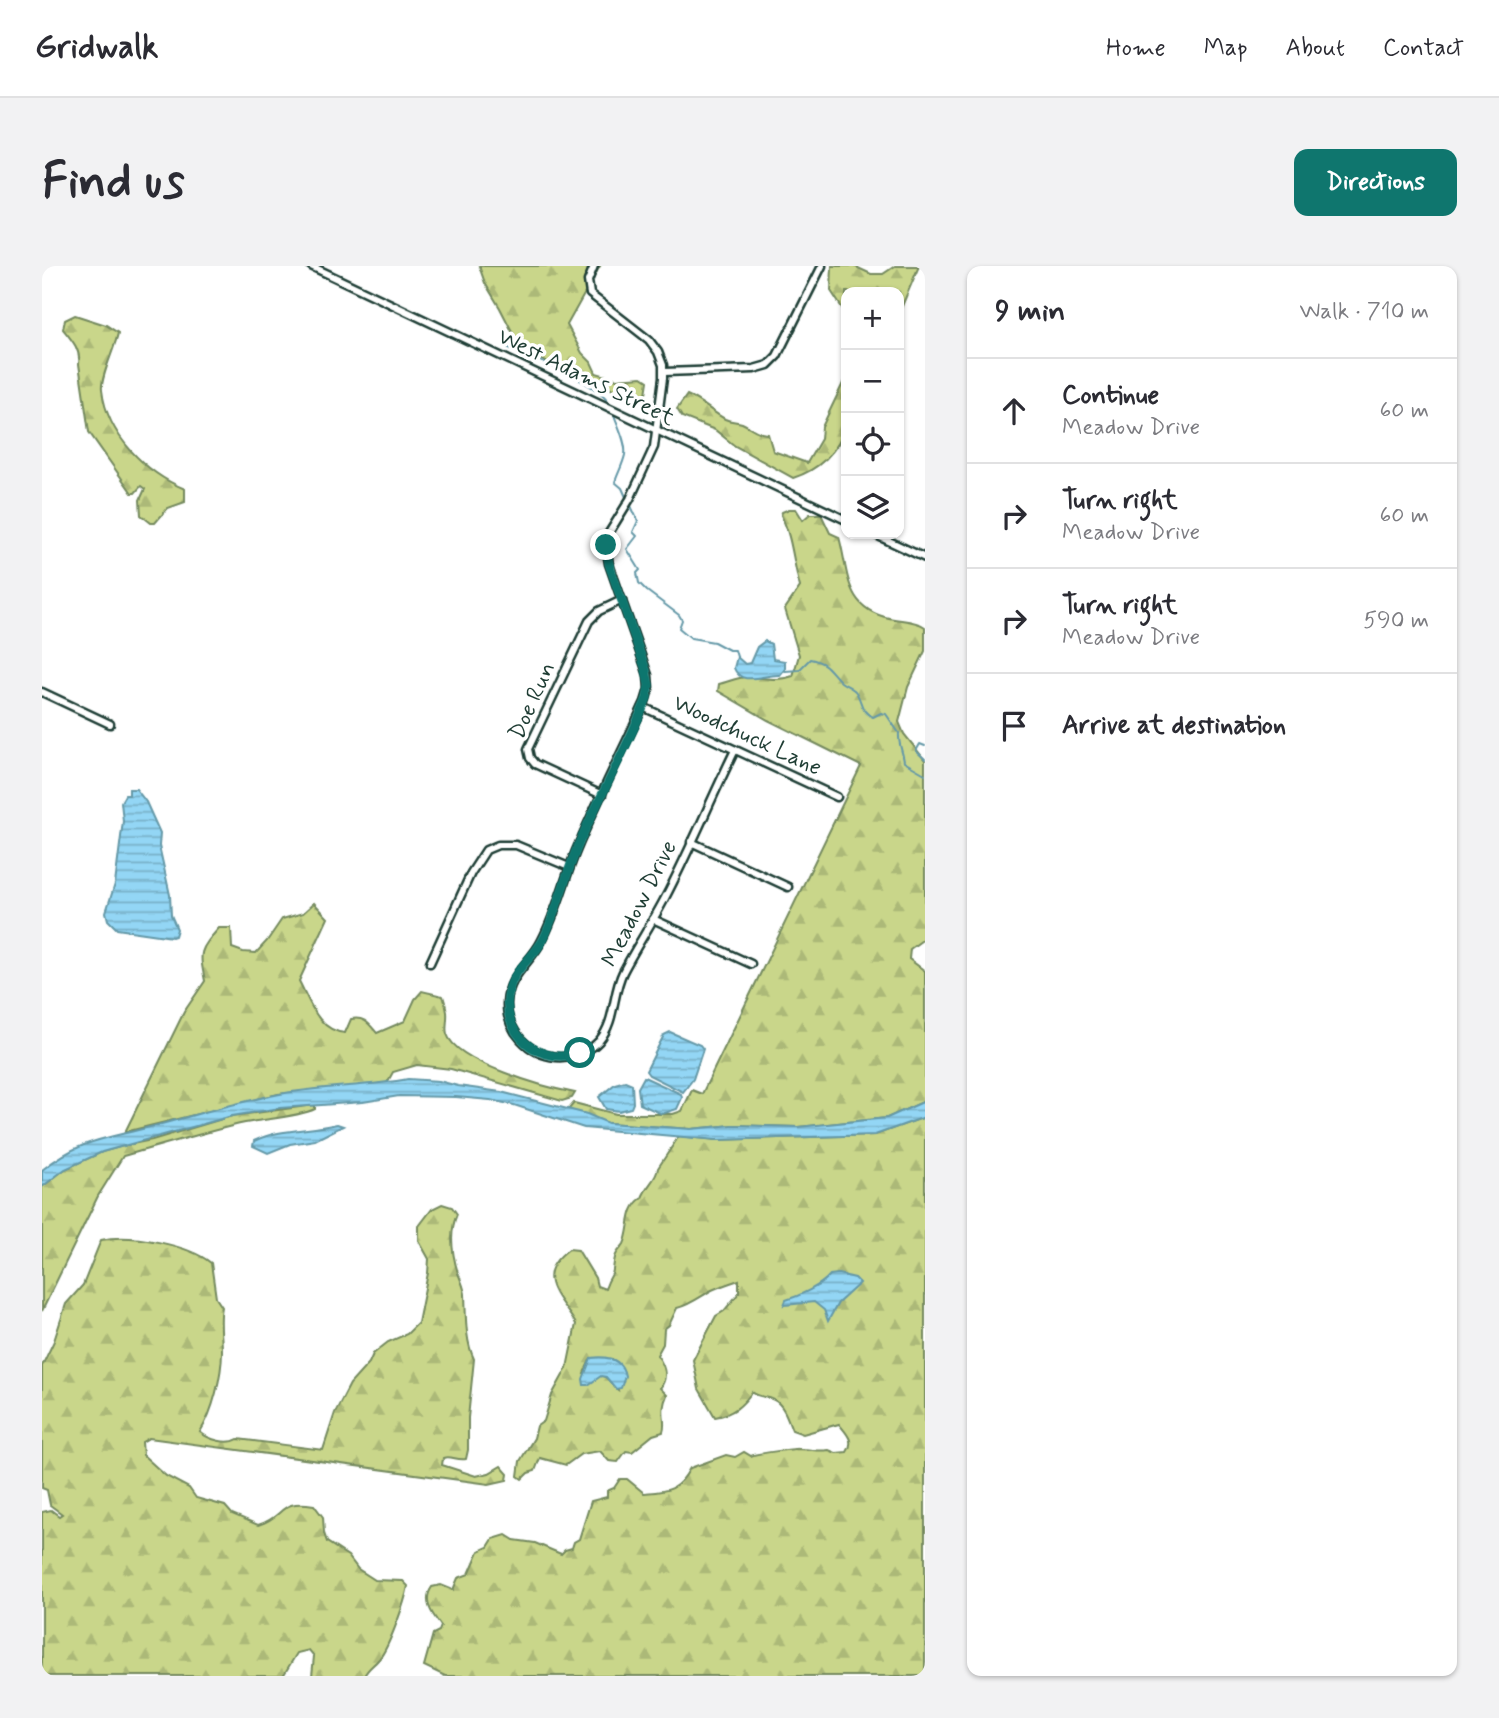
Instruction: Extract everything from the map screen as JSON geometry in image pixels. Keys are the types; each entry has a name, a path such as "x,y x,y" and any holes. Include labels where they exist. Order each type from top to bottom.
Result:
{"street":[{"name":"West Adams Street","path":"311,266 841,518"},
{"path":"594,266 588,281 590,294 649,340 660,356 664,372 754,369 768,365 777,356 822,266"},
{"name":"Meadow Drive","path":"664,372 654,447 630,499 615,520 607,541 609,564 648,675 649,689 569,867 544,938 513,978 508,993 507,1006 511,1023 518,1036 533,1049 551,1056 566,1057 588,1049 598,1041 611,1019 621,977 653,919 735,750"},
{"path":"885,539 925,558"},
{"name":"Doe Run","path":"601,795 535,764 528,749 589,621 600,611 622,600"},
{"path":"42,692 110,724"},
{"name":"Woodchuck Lane","path":"643,707 837,797"},
{"path":"691,842 788,887"},
{"path":"430,962 471,873 489,848 502,844 516,845 569,867"},
{"path":"653,919 751,964"}],"green space":[{"path":"479,266 600,266 567,325 596,373 617,379 642,377 648,381 646,394 634,396 613,389 581,369 546,362 518,343 485,283"},
{"path":"832,266 854,266 871,274 883,274 895,266 919,266 904,301 904,287 841,287 841,306 831,291"},
{"path":"75,315 106,325 118,333 103,378 102,390 105,407 120,437 143,463 185,489 185,502 168,508 155,523 141,515 140,500 145,489 141,486 132,493 89,432 79,354 63,329 65,320"},
{"path":"841,387 841,437 838,444 819,465 793,478 735,446 715,430 682,417 677,409 687,395 729,421 742,423 757,432 768,434 773,451 807,463 821,439 822,427"},
{"path":"789,509 796,509 803,520 810,514 821,514 830,533 839,537 847,576 856,597 864,606 874,613 925,627 925,651 908,687 899,722 904,734 925,760 925,938 910,949 909,959 925,971 925,1101 887,1118 798,1127 733,1125 691,1129 608,1123 568,1110 574,1103 616,1114 673,1114 682,1111 692,1090 702,1094 861,766 768,720 718,691 719,684 740,678 776,679 793,676 799,655 785,609 800,587 781,515"},
{"path":"314,903 328,918 299,981 316,1014 328,1027 345,1033 351,1019 359,1019 377,1033 405,1021 415,999 422,991 443,996 447,1012 447,1034 454,1045 467,1055 504,1072 575,1093 572,1098 562,1101 451,1069 417,1065 393,1072 387,1083 278,1094 125,1132 184,1012 205,981 202,952 212,936 219,928 231,928 232,948 256,953 282,919 303,913"},
{"path":"315,1105 315,1109 300,1114 245,1123 123,1156 98,1196 42,1311 42,1187 65,1169 102,1152 232,1116"},
{"path":"925,1117 925,1676 445,1676 424,1666 433,1634 439,1631 441,1626 429,1607 429,1592 432,1587 441,1585 453,1590 458,1578 469,1574 479,1551 488,1547 493,1539 506,1535 514,1540 535,1543 561,1554 572,1548 574,1542 579,1539 591,1501 607,1497 607,1491 614,1488 620,1479 627,1479 644,1493 672,1488 686,1476 690,1468 726,1455 735,1457 744,1452 751,1456 798,1449 847,1452 850,1441 839,1424 803,1434 792,1430 777,1402 752,1392 736,1409 715,1417 699,1389 693,1360 716,1316 724,1311 739,1293 739,1280 677,1308 669,1325 664,1329 663,1344 657,1355 665,1372 660,1388 667,1395 663,1432 653,1435 632,1452 626,1451 618,1462 609,1461 600,1451 581,1454 566,1465 540,1458 535,1471 522,1479 518,1476 520,1461 534,1438 537,1426 544,1421 552,1395 567,1368 576,1324 552,1286 552,1268 569,1249 578,1250 597,1286 605,1289 616,1255 624,1244 633,1207 642,1198 679,1136 717,1140 875,1135","holes":["591,1358 612,1359 618,1390 605,1377 594,1378 584,1373"]},
{"path":"442,1204 452,1207 457,1214 452,1236 453,1251 465,1291 467,1336 474,1359 466,1459 446,1457 443,1458 442,1465 476,1476 501,1466 508,1474 507,1480 489,1484 149,1438 142,1442 143,1455 166,1476 189,1488 196,1498 225,1506 232,1514 258,1525 288,1506 314,1505 323,1517 327,1542 348,1556 358,1569 375,1580 403,1581 408,1586 404,1603 379,1659 364,1676 312,1676 314,1656 309,1650 297,1653 283,1676 42,1676 42,1512 51,1510 59,1516 62,1514 50,1505 47,1490 42,1488 42,1366 54,1341 66,1304 83,1285 101,1240 127,1238 159,1242 189,1251 211,1263 216,1298 222,1307 222,1361 213,1404 200,1432 224,1442 238,1439 323,1450 335,1413 350,1384 369,1363 373,1354 388,1342 407,1334 418,1323 429,1259 419,1241 419,1226 432,1209"}],"water":[{"path":"765,641 771,644 773,659 785,661 785,669 780,675 747,678 737,674 734,668 737,657 745,664 750,663 757,647"},
{"path":"129,789 136,789 146,802 160,833 159,846 170,895 171,915 177,929 172,937 117,929 108,920 106,912 115,884 123,821 121,802 125,795 129,795"},
{"path":"670,1032 700,1045 703,1049 693,1079 683,1092 646,1071 664,1035"},
{"path":"644,1077 681,1094 677,1109 662,1114 640,1104 638,1088"},
{"path":"408,1079 439,1081 501,1092 587,1114 608,1123 691,1129 733,1125 798,1127 887,1118 925,1101 925,1117 875,1135 717,1140 584,1128 490,1100 399,1096 363,1102 280,1108 232,1116 102,1152 65,1169 42,1187 42,1170 69,1152 94,1141 275,1095"},
{"path":"625,1081 632,1084 631,1108 619,1111 606,1109 599,1097 615,1084"},
{"path":"337,1124 343,1126 315,1140 290,1144 268,1153 253,1146 254,1141 275,1134"},
{"path":"830,1275 855,1278 860,1283 838,1303 828,1321 824,1310 814,1302 784,1305 786,1300 816,1287"},
{"path":"591,1358 608,1358 621,1365 625,1376 621,1388 616,1389 606,1377 601,1376 584,1385 583,1379"}],"waterway":[{"path":"507,347 579,380 593,388 609,403"},
{"path":"614,415 625,451 615,482 626,497"},
{"path":"631,506 638,521 633,532 637,536 627,549 640,570 637,573 639,583 679,615 682,620 679,628 691,638 714,642 729,650 735,650 737,657"},
{"path":"785,671 799,670 810,659 825,665 841,682 855,691 863,709 869,715 873,717 886,714 899,733 904,762 925,774"},
{"path":"925,746 920,744 916,751 925,759"}],"route":[{"path":"580,1053 556,1057 533,1049 515,1032 507,1006 511,983 544,938 579,843 647,698 649,685 646,670 609,564 606,545"}]}
